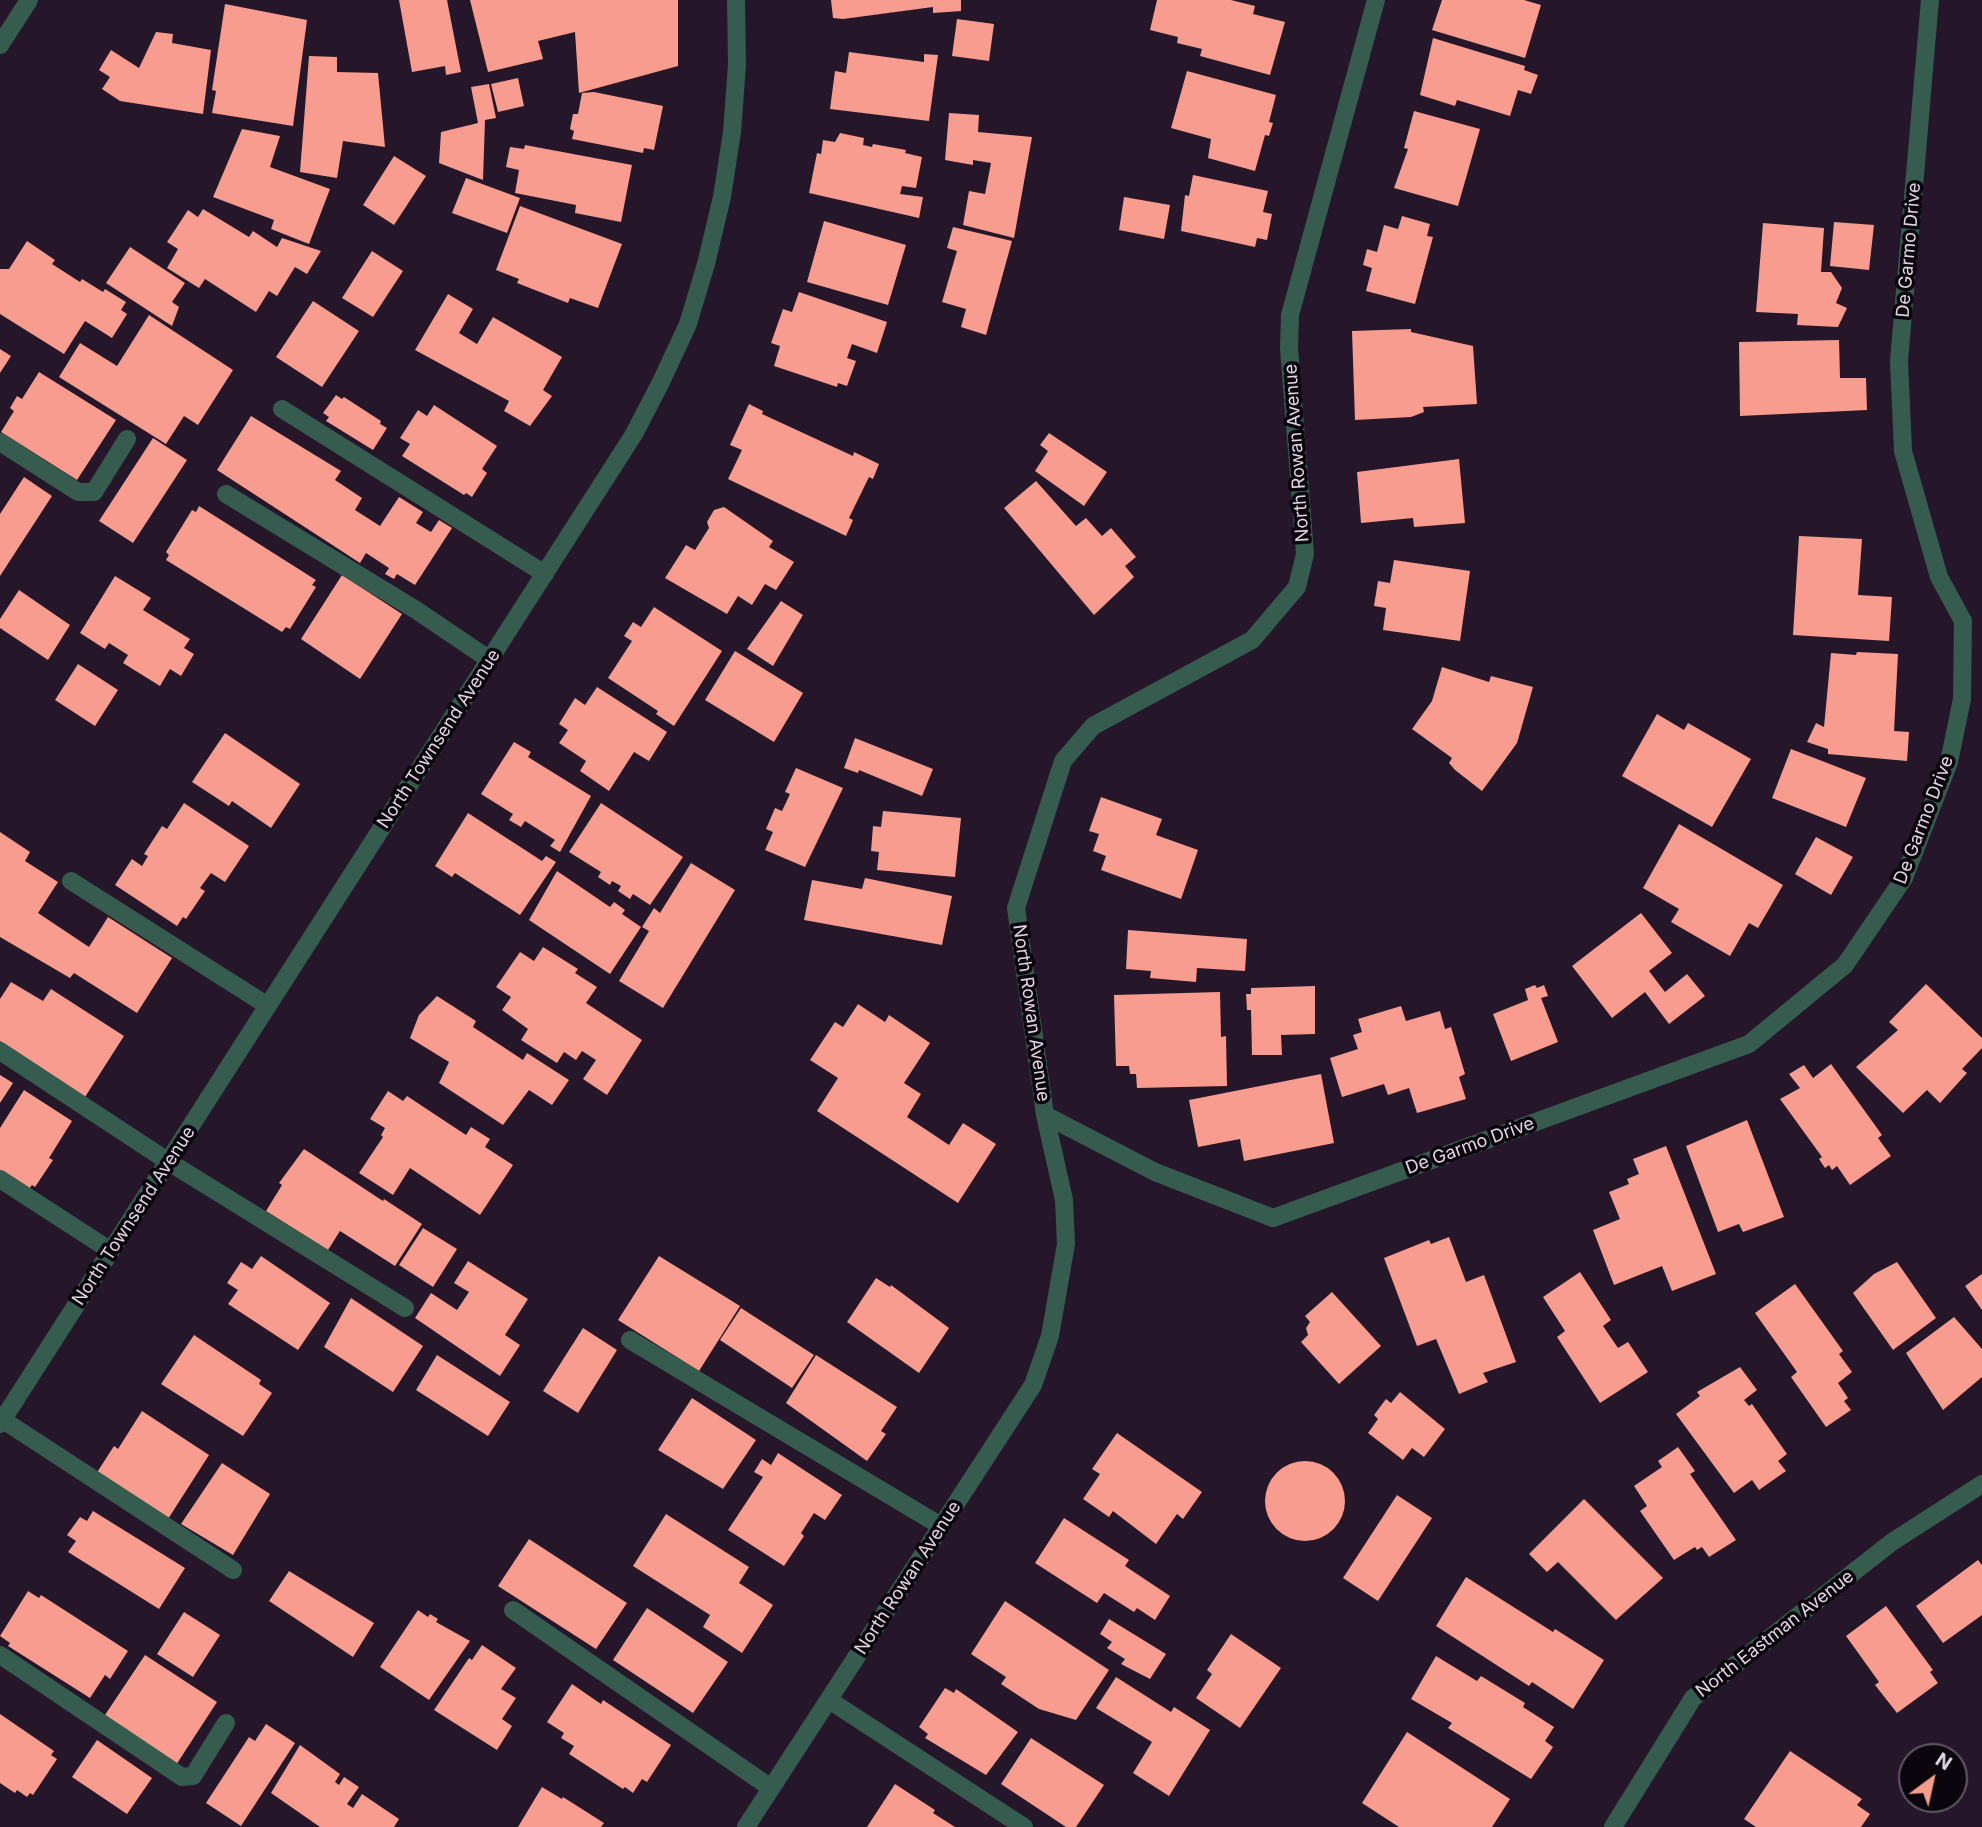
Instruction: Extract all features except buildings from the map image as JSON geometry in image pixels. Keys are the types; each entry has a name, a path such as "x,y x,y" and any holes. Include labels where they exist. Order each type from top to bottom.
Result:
{"street":[{"path":"0,45 29,0"},
{"name":"North Townsend Avenue","path":"1,1422 634,434 688,324 722,197 733,118 736,0"},
{"name":"North Rowan Avenue","path":"746,1827 1032,1385 1050,1336 1066,1244 1064,1200 1045,1115 1016,908 1063,761 1093,726 1252,640 1297,587 1305,554 1290,315 1376,0"},
{"name":"De Garmo Drive","path":"1045,1115 1155,1172 1273,1218 1749,1044 1845,965 1904,878 1949,762 1962,699 1963,621 1939,577 1903,451 1899,361 1930,0"},
{"path":"282,409 545,573"},
{"path":"0,442 78,492 94,492 127,439"},
{"path":"226,494 416,610 490,660"},
{"path":"71,881 268,1006"},
{"path":"0,1051 169,1162 405,1308"},
{"path":"0,1179 111,1251"},
{"path":"629,1339 941,1526"},
{"path":"1,1422 233,1570"},
{"name":"North Eastman Avenue","path":"1613,1827 1693,1698 1892,1542 1982,1484"},
{"path":"513,1610 771,1788"},
{"path":"0,1655 182,1777 192,1776 226,1723"},
{"path":"829,1700 1024,1827"}]}
